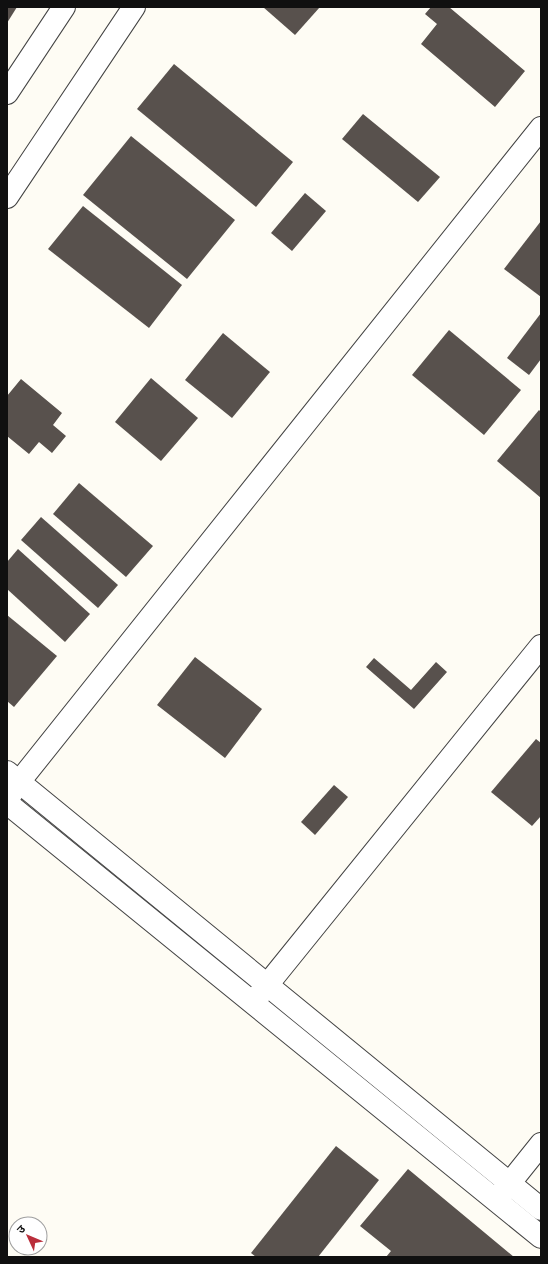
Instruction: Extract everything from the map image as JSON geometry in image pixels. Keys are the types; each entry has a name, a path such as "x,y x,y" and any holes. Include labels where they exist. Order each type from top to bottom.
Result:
{"street":[{"path":"7,93 64,7"},
{"path":"7,197 134,7"},
{"path":"541,128 13,777 7,801 541,1237"},
{"path":"253,1003 541,646"},
{"path":"13,777 541,1209"},
{"path":"496,1200 541,1144"}],"building":[{"path":"7,7 17,7 7,23"},
{"path":"263,7 320,7 295,35"},
{"path":"431,7 449,7 525,71 495,107 421,44 437,24 425,14"},
{"path":"174,64 293,162 256,207 137,109"},
{"path":"363,114 440,177 418,202 342,139"},
{"path":"131,136 235,220 187,279 83,195"},
{"path":"305,193 326,211 292,251 271,233"},
{"path":"83,206 182,285 149,328 48,249"},
{"path":"541,221 541,297 504,269"},
{"path":"541,313 541,359 529,375 507,358"},
{"path":"449,330 521,390 484,435 412,375"},
{"path":"223,333 270,372 232,418 185,380"},
{"path":"151,378 198,418 161,461 115,422"},
{"path":"21,379 62,413 53,425 66,436 52,453 39,442 29,454 7,436 7,396"},
{"path":"539,410 541,412 541,498 497,461"},
{"path":"79,483 153,546 126,577 53,514"},
{"path":"41,517 118,585 98,608 21,540"},
{"path":"18,549 90,614 65,642 7,589 7,562"},
{"path":"7,615 57,656 14,707 7,701"},
{"path":"195,657 262,709 225,758 157,705"},
{"path":"374,658 411,690 436,662 447,672 414,709 366,667"},
{"path":"536,739 541,743 541,816 532,826 491,792"},
{"path":"334,785 348,797 315,835 301,822"},
{"path":"336,1146 379,1180 318,1257 256,1257 251,1253"},
{"path":"408,1169 514,1257 386,1257 391,1251 360,1226"}]}
